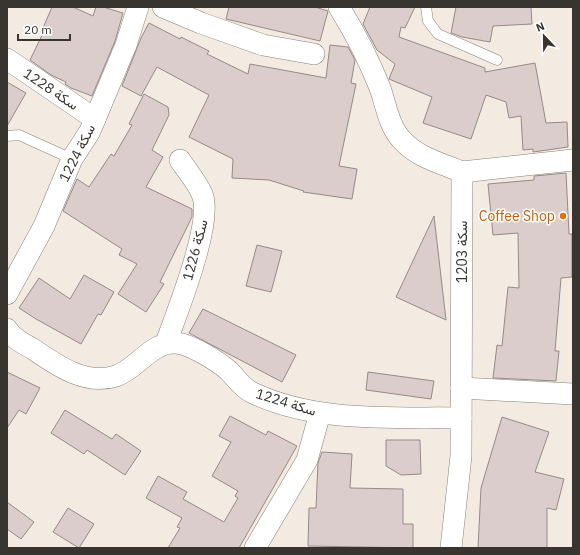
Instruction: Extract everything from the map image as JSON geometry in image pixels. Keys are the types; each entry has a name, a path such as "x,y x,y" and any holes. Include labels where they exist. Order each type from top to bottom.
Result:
{"street":[{"name":"سكة 1224","path":"7,294 44,226 72,159 90,131 126,45 138,7"},
{"path":"163,7 201,23 263,44 314,54"},
{"path":"339,7 364,51 400,139 416,152 462,172 573,160"},
{"name":"سكة 1228","path":"7,59 95,119"},
{"name":"سكة 1226","path":"166,343 201,239 206,214 202,194 180,160"},
{"name":"سكة 1203","path":"451,548 462,456 462,172"},
{"path":"7,329 19,340 54,364 73,373 92,377 116,376 166,343"},
{"name":"سكة 1224","path":"166,343 177,343 216,360 240,384 251,392 272,401 320,414 374,417 461,418"},
{"path":"461,388 573,394"},
{"path":"255,548 307,460 320,414"}],"lane":[{"path":"426,7 428,21 438,34 497,60"},
{"path":"7,136 19,135 72,159"}],"building":[{"path":"52,7 73,7 93,16 96,7 103,7 123,13 115,41 92,96 71,88 65,84 66,82 51,75 30,60 45,29 43,28"},
{"path":"229,7 315,7 328,11 320,41 226,19"},
{"path":"370,7 415,7 405,28 401,27 399,37 485,68 485,72 535,63 546,123 567,122 568,147 533,152 533,149 523,150 521,116 509,118 506,102 486,95 471,139 423,123 432,97 389,79 395,64 377,50 363,24"},
{"path":"456,7 531,7 532,24 493,26 490,42 462,37 451,33"},
{"path":"149,23 180,39 181,37 209,51 207,54 248,74 250,64 326,78 330,45 348,47 355,60 351,83 356,84 339,166 357,169 352,199 303,192 304,191 269,180 232,178 233,159 189,137 209,95 157,67 141,96 122,86 141,38"},
{"path":"7,82 26,93 7,126"},
{"path":"144,94 168,107 169,115 152,150 163,157 146,187 192,209 192,217 160,282 164,284 146,312 118,294 137,264 119,255 122,249 63,211 77,179 89,187 111,154 114,156 132,125 129,124"},
{"path":"566,173 569,234 572,234 572,277 561,278 555,351 559,351 556,381 493,378 497,345 502,346 508,287 519,288 518,233 493,235 488,184 534,180 534,176"},
{"path":"434,216 446,320 396,297"},
{"path":"257,245 282,251 271,292 246,286"},
{"path":"84,275 114,292 101,315 98,314 81,344 19,308 39,278 70,299"},
{"path":"203,309 296,355 282,382 189,333"},
{"path":"7,372 40,388 26,414 19,410 7,428"},
{"path":"368,372 434,381 431,399 366,390"},
{"path":"65,410 112,439 116,434 141,451 125,475 87,450 84,454 51,433"},
{"path":"230,416 266,435 268,431 297,446 239,548 168,548 180,528 177,527 182,518 146,498 158,476 187,492 183,499 224,522 238,498 235,496 238,491 212,476 231,442 219,436"},
{"path":"502,417 549,432 535,472 564,479 556,510 547,508 547,548 478,548 481,488"},
{"path":"386,440 420,440 421,474 401,475 386,466"},
{"path":"322,452 352,454 350,488 403,489 403,524 413,524 413,548 308,546 309,508 316,508 318,463"},
{"path":"7,502 34,522 21,539 7,529"},
{"path":"68,508 94,524 79,548 53,532"}],"place":[{"name":"Coffee Shop","path":"563,216"}]}
